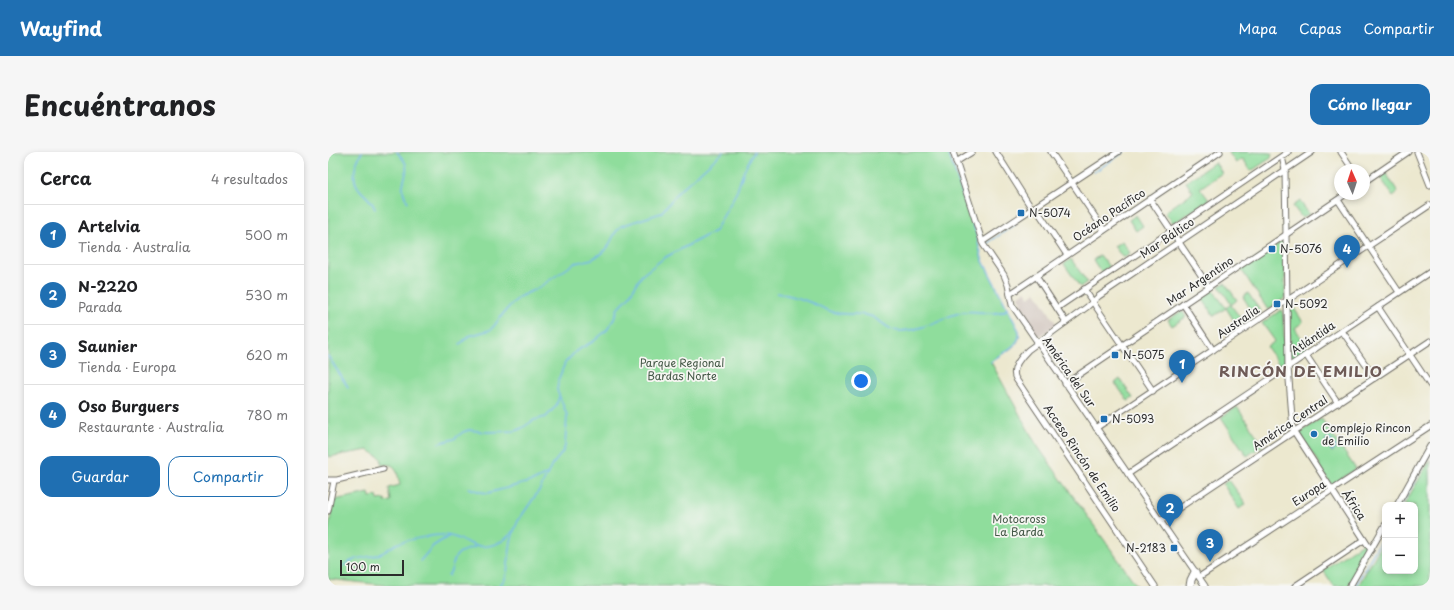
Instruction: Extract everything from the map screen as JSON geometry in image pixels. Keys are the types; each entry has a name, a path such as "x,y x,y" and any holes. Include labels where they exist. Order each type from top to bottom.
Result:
{"main road":[{"path":"1190,586 1191,580 1197,574"}],"street":[{"name":"América del Sur","path":"953,152 982,242 985,249 1004,275 1008,285 1012,306 1161,520 1205,586"},
{"path":"956,162 972,152"},
{"path":"996,152 1067,255"},
{"path":"1051,152 1104,230"},
{"name":"Océano Pacífico","path":"1010,294 1220,152"},
{"path":"1277,152 1282,159 1291,166"},
{"name":"Mar Báltico","path":"1057,308 1171,231 1282,159 1288,152"},
{"name":"Mar Báltico","path":"1037,344 1092,302 1312,152"},
{"path":"1341,152 1349,164"},
{"path":"1370,178 1408,152"},
{"path":"1417,152 1430,185"},
{"path":"982,242 1072,183 1114,153"},
{"path":"1282,159 1285,170 1287,234 1288,367 1294,432"},
{"path":"1150,199 1209,287"},
{"path":"1338,200 1399,292"},
{"name":"Mar Argentino","path":"1065,384 1338,200"},
{"name":"Australia","path":"1096,428 1430,205"},
{"name":"Atlántida","path":"1128,474 1399,292 1429,274"},
{"path":"1036,276 1066,322"},
{"path":"1084,289 1153,391"},
{"path":"1183,304 1213,350"},
{"path":"1378,307 1430,385"},
{"path":"1342,331 1374,378"},
{"name":"América Central","path":"1161,520 1430,341"},
{"name":"Acceso Rincón de Emilio","path":"1037,344 1021,358 1015,369 1015,377 1155,586"},
{"path":"1306,355 1338,403"},
{"name":"Europa","path":"1197,574 1332,490 1430,426"},
{"name":"África","path":"1294,432 1371,550"},
{"path":"1398,502 1430,446"},
{"path":"328,480 383,469"},
{"path":"328,511 334,480"},
{"path":"1350,586 1382,530"},
{"path":"1295,586 1364,540"}],"shaded area":[{"path":"1025,291 1029,297 1036,292 1057,325 1038,337 1016,305 1024,300 1021,301 1018,296"}],"green space":[{"name":"Parque Regional Bardas Norte","path":"328,152 948,152 976,233 982,259 1019,331 1019,337 1014,346 991,362 1036,444 1137,586 393,586 328,579 328,533 334,500 369,493 370,497 377,496 378,500 385,499 385,502 391,501 389,488 400,485 396,469 391,465 382,465 381,458 368,450 328,457"},
{"path":"1229,153 1272,153 1271,158 1251,171 1243,159 1236,163"},
{"path":"1215,162 1222,173 1200,188 1209,200 1175,222 1172,222 1165,212 1193,192 1186,182"},
{"path":"1386,173 1398,192 1393,196 1380,177"},
{"path":"1300,201 1309,214 1302,218 1293,206"},
{"path":"1136,215 1143,226 1136,231 1129,220"},
{"path":"1122,241 1130,253 1123,258 1114,246"},
{"path":"1283,241 1285,242 1285,298 1268,310 1241,269"},
{"path":"1100,255 1109,267 1101,272 1093,260"},
{"path":"1071,259 1087,282 1080,287 1064,264"},
{"path":"1225,283 1237,300 1231,305 1244,323 1238,327 1226,308 1231,304 1219,286"},
{"path":"1213,290 1226,308 1214,316 1202,298"},
{"path":"1248,293 1261,312 1255,316 1243,297"},
{"path":"1290,302 1303,322 1295,328 1309,350 1292,360 1290,358"},
{"path":"1281,310 1283,311 1285,363 1280,366 1267,347 1275,341 1262,323"},
{"path":"1180,312 1183,312 1186,317 1172,326 1168,320"},
{"path":"1120,379 1133,398 1128,401 1115,383"},
{"path":"1237,407 1263,445 1247,456 1221,417"},
{"path":"1321,418 1356,469 1333,484 1331,484 1300,435 1300,433"},
{"path":"1430,460 1430,586 1358,586 1382,544 1382,574 1418,574 1418,502 1406,502"},
{"path":"1229,480 1246,504 1239,509 1223,484"},
{"path":"1364,542 1368,549 1348,586 1334,586 1323,570"}],"water":[{"path":"1330,438 1337,448 1332,452 1325,441"}],"waterway":[{"path":"362,152 357,161 354,176 355,181 360,190 371,201 375,209"},
{"path":"397,152 404,160 406,165 403,190 408,202"},
{"path":"460,344 469,336 490,330 519,297 538,288 575,263 592,259 601,254 608,247 615,233 621,226 661,213 680,190 723,152"},
{"path":"499,586 505,579 511,541 518,521 540,489 552,465 562,453 565,446 567,415 557,390 559,378 565,363 576,351 594,341 607,330 614,319 618,308 628,298 642,275 664,258 715,231 737,191 744,170 754,152"},
{"path":"948,152 976,233 982,259 1019,331 1019,337 1014,345 991,362"},
{"path":"1094,172 1124,152"},
{"path":"986,244 1016,224"},
{"path":"777,293 803,300 841,314 870,316 895,331 916,329 963,312 997,313 1008,309"},
{"path":"328,356 348,387"},
{"path":"439,443 454,439 463,432 469,430 487,432 515,431 534,420 546,417 556,406 559,397"},
{"path":"1403,502 1430,453"},
{"path":"469,488 488,493 533,481 547,474"},
{"path":"343,566 355,559 380,554 396,544 418,538 449,535 473,545 487,546 504,540 513,531"},
{"path":"420,561 433,546 449,536"},
{"path":"1355,586 1382,538"},
{"path":"448,576 457,555 462,551 475,547"}],"place":[{"name":"N-5074","path":"1021,213"},
{"name":"N-5076","path":"1272,249"},
{"name":"Oso Burguers","path":"1347,268"},
{"name":"N-5092","path":"1277,304"},
{"name":"N-5075","path":"1115,355"},
{"name":"Artelvia","path":"1182,383"},
{"name":"N-5093","path":"1104,419"},
{"name":"Complejo Rincon de Emilio","path":"1314,434"},
{"name":"N-2220","path":"1170,527"},
{"name":"N-2183","path":"1174,548"},
{"name":"Saunier","path":"1210,562"}],"district":[{"name":"RINCÓN DE EMILIO","path":"1301,372"}],"park label":[{"name":"Motocross La Barda","path":"1019,525"}]}
